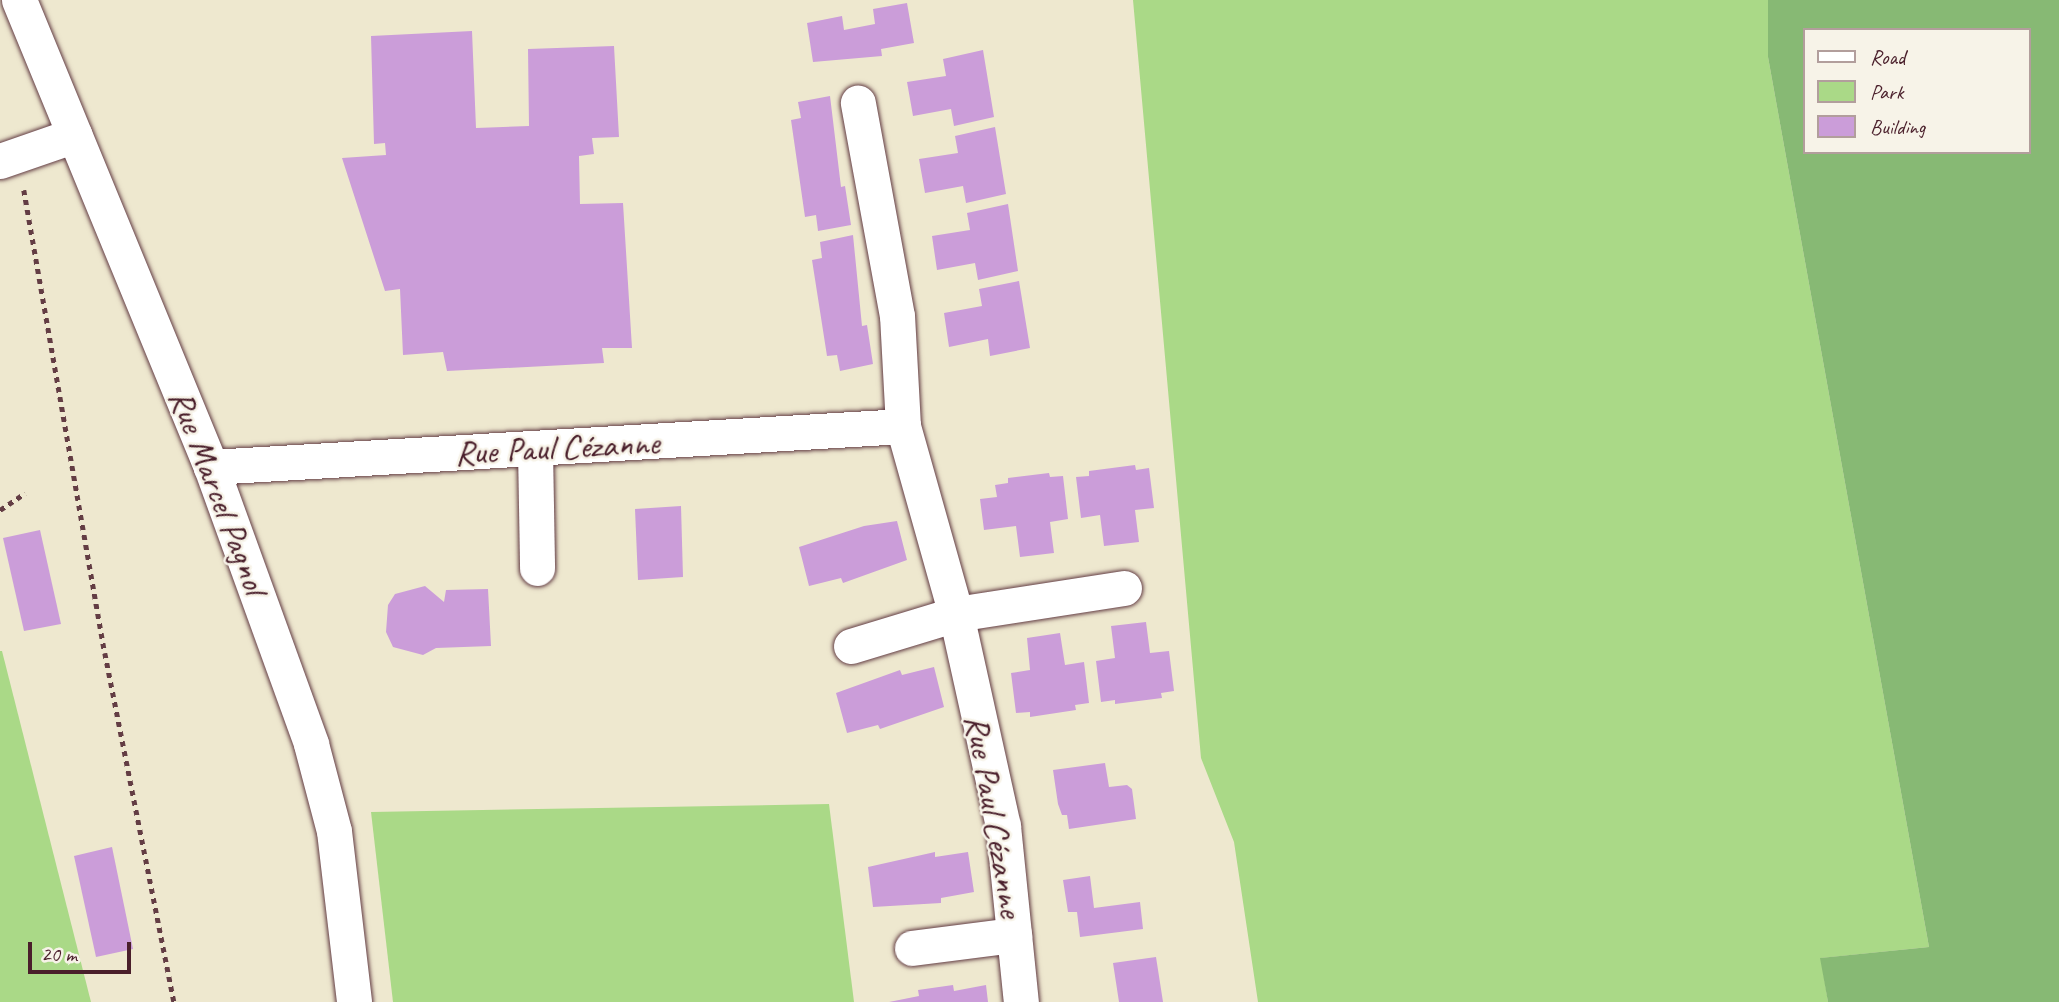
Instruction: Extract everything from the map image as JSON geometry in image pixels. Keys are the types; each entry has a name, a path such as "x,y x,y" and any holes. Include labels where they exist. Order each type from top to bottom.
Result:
{"street":[{"name":"Rue Marcel Pagnol","path":"19,0 211,467 311,744 334,831 354,1002"},
{"name":"Rue Paul Cézanne","path":"858,103 897,316 903,426 956,614 1003,826 1021,1002"},
{"path":"9,158 75,135"},
{"name":"Rue Paul Cézanne","path":"211,467 903,426"},
{"path":"535,449 537,568"},
{"path":"851,646 956,614 1124,588"},
{"name":"Rue Paul Cézanne","path":"912,948 1014,935"}],"path":[{"path":"9,158 174,1002"},
{"path":"0,510 25,493"}],"green space":[{"path":"1133,0 1768,0 1768,57 1929,947 1821,958 1828,1002 1258,1002 1234,842 1201,758"},
{"path":"1768,0 2059,0 2059,1002 1828,1002 1820,958 1929,947 1768,57"},
{"path":"2,651 91,1002 0,1002"},
{"path":"829,804 854,1002 393,1002 371,812"}],"building":[{"path":"907,3 914,43 881,49 882,56 813,62 807,23 842,16 844,30 875,24 873,9"},
{"path":"472,31 476,128 529,126 528,49 614,46 619,137 592,138 594,154 579,156 580,204 623,203 632,348 602,348 604,363 447,371 443,352 403,355 400,289 385,291 342,158 386,155 385,143 374,144 371,36"},
{"path":"983,50 994,117 954,126 951,109 913,116 907,82 946,76 943,59"},
{"path":"830,96 841,187 845,186 851,225 818,231 816,215 805,217 791,120 801,118 798,102"},
{"path":"995,127 1006,194 966,203 963,186 925,193 919,159 958,153 955,136"},
{"path":"1008,204 1018,271 978,280 975,263 937,270 932,236 970,230 967,213"},
{"path":"853,235 862,326 867,325 873,364 840,371 837,355 827,356 812,260 822,258 820,242"},
{"path":"1019,281 1030,348 990,356 988,339 949,347 944,313 982,306 979,289"},
{"path":"1135,465 1136,470 1149,468 1154,508 1135,510 1139,542 1104,546 1100,515 1081,518 1076,477 1089,476 1089,471"},
{"path":"1049,473 1050,477 1063,476 1068,519 1050,522 1054,553 1020,557 1016,526 984,530 980,499 997,497 995,485 1008,483 1008,478"},
{"path":"681,506 683,577 638,580 635,509"},
{"path":"897,521 907,560 843,583 841,578 809,586 799,547 864,526"},
{"path":"40,530 61,624 24,631 3,538"},
{"path":"425,586 444,602 446,590 488,589 491,646 436,648 423,655 393,647 386,632 388,605 395,594"},
{"path":"1146,622 1150,653 1169,651 1174,691 1161,693 1162,698 1115,704 1115,700 1101,702 1096,661 1115,658 1111,626"},
{"path":"1060,633 1065,665 1084,662 1089,703 1075,705 1076,710 1030,717 1030,712 1016,713 1011,673 1030,670 1027,638"},
{"path":"934,667 944,707 880,729 878,725 847,733 836,693 900,670 902,675"},
{"path":"1105,763 1109,787 1127,785 1132,789 1136,819 1069,829 1067,815 1062,815 1058,804 1053,770"},
{"path":"112,847 133,949 96,957 74,856"},
{"path":"935,852 935,857 968,852 974,892 941,898 941,903 873,907 868,867"},
{"path":"1090,876 1094,908 1140,902 1143,929 1080,937 1077,912 1068,912 1063,880"},
{"path":"1156,957 1163,1002 1119,1002 1113,963"},
{"path":"953,985 954,991 986,985 988,1002 889,1002 919,996 918,990"}]}
